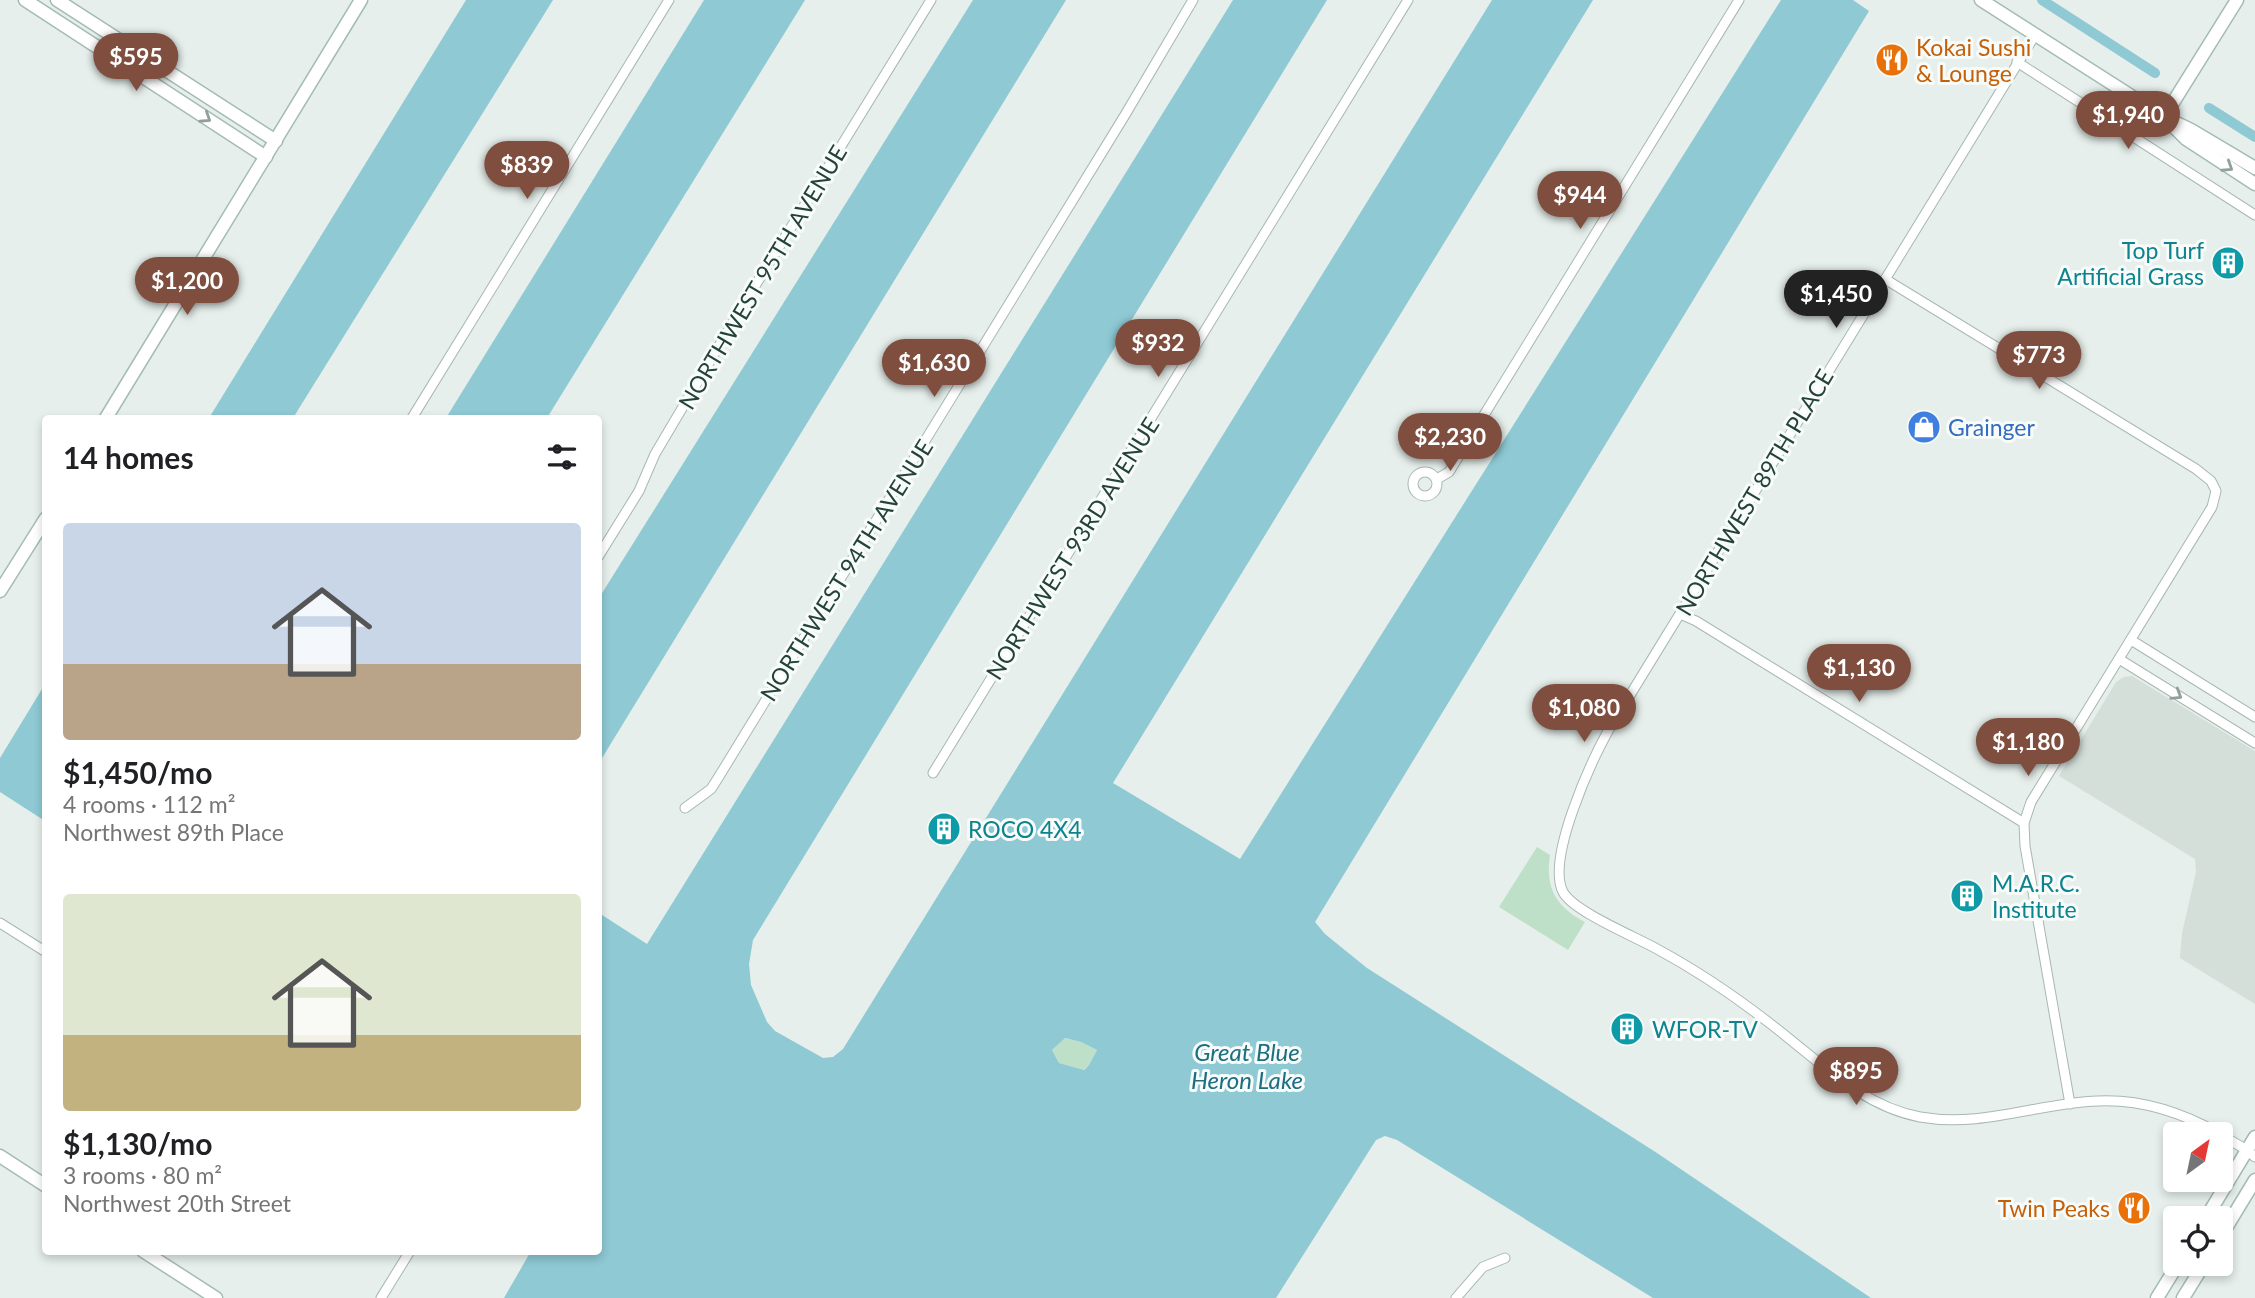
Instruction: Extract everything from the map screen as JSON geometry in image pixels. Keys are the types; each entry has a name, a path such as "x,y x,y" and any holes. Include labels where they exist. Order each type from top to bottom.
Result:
{"street":[{"path":"25,0 266,157"},
{"path":"57,0 276,141"},
{"path":"108,415 361,0"},
{"path":"414,415 668,0"},
{"name":"NORTHWEST 95TH AVENUE","path":"602,551 639,491 655,454 931,0"},
{"name":"NORTHWEST 94TH AVENUE","path":"685,808 711,789 718,778 1194,0"},
{"name":"NORTHWEST 93RD AVENUE","path":"933,773 1408,0"},
{"path":"1437,479 1449,472 1739,0"},
{"path":"1981,0 2164,117 2255,168"},
{"path":"2164,117 2237,0"},
{"name":"NORTHWEST 89TH PLACE","path":"2035,35 1614,721 1578,795 1561,854 1560,881 1563,893 1583,910 1659,950 1722,989 1774,1026 1839,1079 1885,1106 1920,1117 1964,1120 1994,1118 2070,1104"},
{"path":"2018,62 2255,215"},
{"path":"2164,117 2186,139 2255,184"},
{"path":"1885,279 2188,464 2211,481 2216,491 2215,502 2031,802 2024,823 2070,1104 2115,1101 2151,1106 2198,1122"},
{"path":"0,591 42,523"},
{"path":"1680,614 1696,621 2024,823"},
{"path":"2131,640 2255,717"},
{"path":"2119,659 2255,743"},
{"path":"0,923 42,950"},
{"path":"2214,1206 2252,1153 2255,1138"},
{"path":"2233,1142 2252,1153"},
{"path":"0,1156 42,1183"},
{"path":"2233,1216 2255,1180"},
{"path":"149,1255 216,1298"},
{"path":"381,1298 408,1255"},
{"path":"1456,1298 1483,1267 1505,1258"},
{"path":"2157,1298 2171,1276"},
{"path":"2183,1298 2197,1276"}],"shaded area":[{"path":"2132,676 2255,751 2255,1004 2180,958 2182,933 2196,872 2195,859 2059,776 2116,682"}],"green space":[{"path":"1537,847 1550,855 1551,887 1560,903 1585,922 1568,950 1499,907"},
{"path":"1064,1038 1097,1050 1083,1070 1059,1063 1052,1050"}],"water":[{"path":"466,0 553,0 295,415 211,415"},
{"path":"704,0 805,0 549,415 448,415"},
{"path":"973,0 1066,0 602,758 602,593"},
{"name":"Great Blue Heron Lake","path":"1233,0 1327,0 753,940 749,964 751,985 767,1022 775,1031 823,1058 833,1057 843,1049 1492,0 1593,0 1113,783 1240,859 1781,0 1853,0 1869,11 1315,922 1325,934 1367,968 1657,1153 1871,1298 1653,1298 1397,1140 1385,1136 1376,1140 1276,1298 504,1298 529,1255 602,1255 602,915 647,944","holes":["1065,1038 1097,1050 1084,1070 1059,1063 1052,1050"]},
{"path":"42,689 42,819 0,792 0,758"}],"waterway":[{"path":"2042,0 2155,73"},
{"path":"2209,108 2255,137"}],"place":[{"name":"Kokai Sushi & Lounge","path":"1892,60"},
{"name":"Top Turf Artificial Grass","path":"2228,263"},
{"name":"Grainger","path":"1924,427"},
{"name":"ROCO 4X4","path":"944,829"},
{"name":"M.A.R.C. Institute","path":"1967,896"},
{"name":"WFOR-TV","path":"1627,1029"},
{"name":"Twin Peaks","path":"2134,1208"}]}
